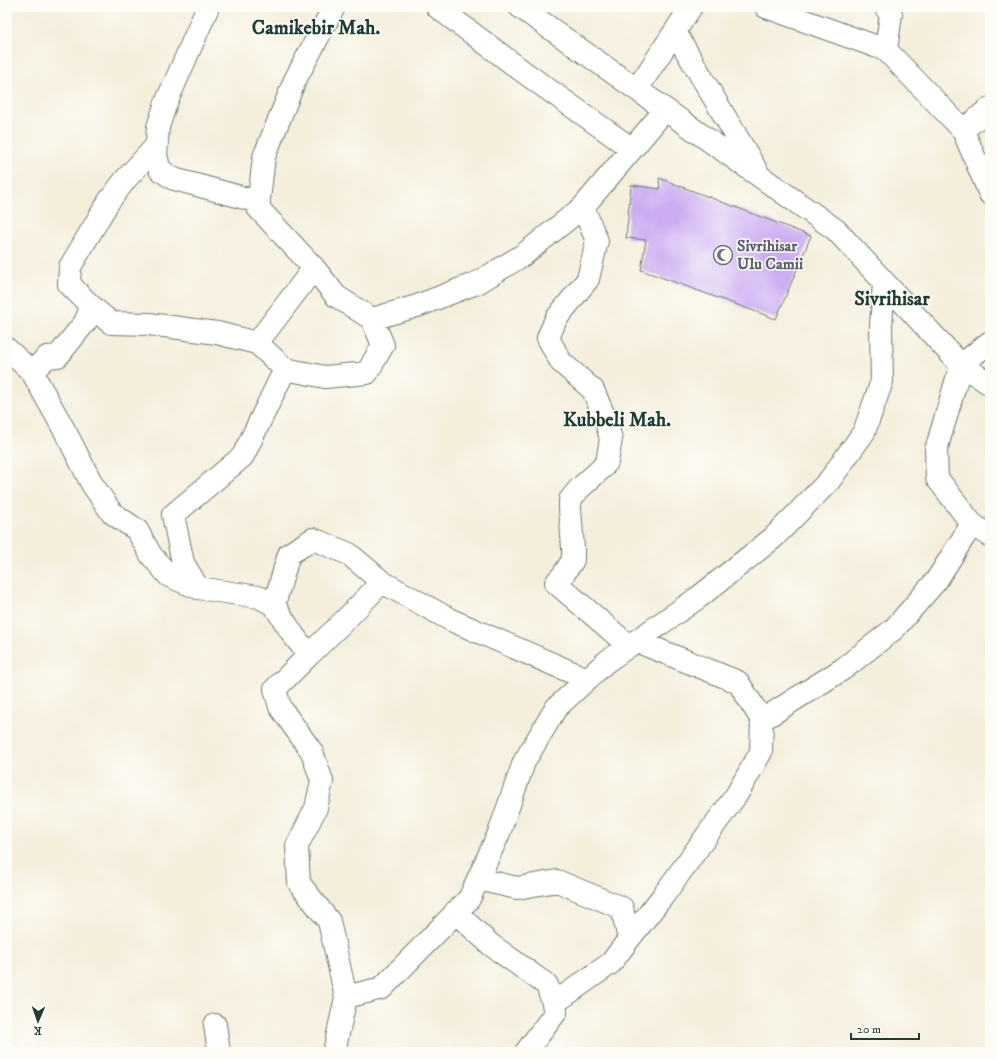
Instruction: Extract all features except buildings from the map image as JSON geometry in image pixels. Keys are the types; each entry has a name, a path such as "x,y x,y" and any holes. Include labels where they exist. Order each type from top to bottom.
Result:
{"street":[{"path":"208,7 166,103 158,128 156,156 160,170 174,179 259,202"},
{"path":"157,145 108,201 70,267 69,284 111,323 149,324 217,332 257,343 285,370 325,377 367,373 383,345 372,319 336,296 314,268 258,208 264,157 295,80 334,7"},
{"path":"437,7 525,73 632,149"},
{"path":"520,7 836,230 961,365 990,384"},
{"path":"637,90 691,7"},
{"path":"766,7 886,50 963,130 990,194"},
{"path":"886,50 891,9"},
{"path":"675,32 760,177"},
{"path":"963,130 990,108"},
{"path":"372,319 417,306 479,282 523,255 583,207 665,110"},
{"path":"553,1004 611,963 668,890 737,794 761,752 762,720 738,682 633,643 556,583 573,560 570,500 579,489 607,462 611,439 605,418 593,390 561,362 548,338 556,319 588,279 597,240 583,207"},
{"path":"257,343 314,268"},
{"path":"346,997 382,988 469,899 499,833 524,762 556,708 606,662 699,597 773,538 829,481 864,432 882,381 881,326 884,282"},
{"path":"32,372 47,357 58,356 86,321 91,306"},
{"path":"990,342 961,365 936,450 936,478 972,524 990,536"},
{"path":"7,349 32,372 92,484 112,513 137,530 151,555 169,576 198,588 258,597 274,606 309,655"},
{"path":"198,588 183,563 173,515 242,456 285,370"},
{"path":"762,720 843,669 894,629 936,581 972,524"},
{"path":"274,606 290,554 313,539 349,554 382,582 451,620 587,680"},
{"path":"334,1052 346,997 329,921 299,883 297,846 316,808 322,781 312,752 280,707 275,689 382,582"},
{"path":"478,879 517,888 557,881 622,908 629,939"},
{"path":"455,912 491,945 547,985 556,1012 526,1052"},
{"path":"215,1025 219,1052"}],"place":[{"name":"Sivrihisar Ulu Camii","path":"723,255"}],"district":[{"name":"Camikebir Mah.","path":"316,28"},
{"name":"Sivrihisar","path":"892,299"},
{"name":"Kubbeli Mah.","path":"617,420"}]}
